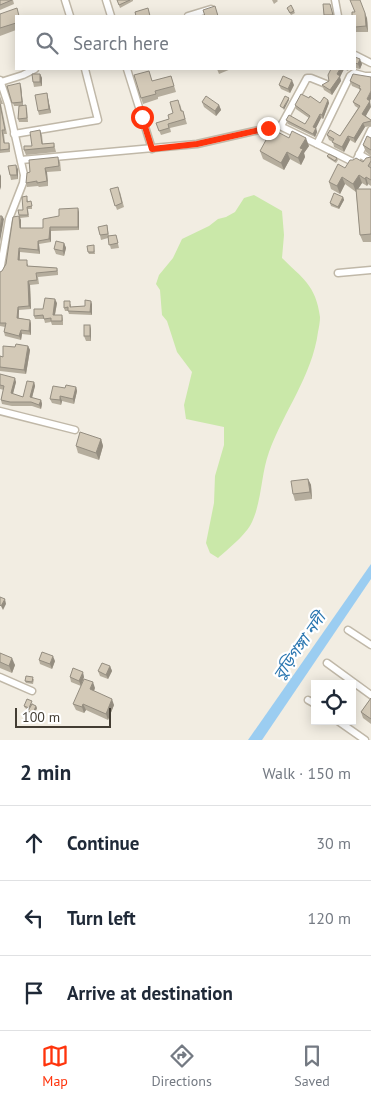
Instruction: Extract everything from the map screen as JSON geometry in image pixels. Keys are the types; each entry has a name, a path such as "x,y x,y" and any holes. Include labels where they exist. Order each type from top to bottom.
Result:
{"street":[{"path":"65,0 70,15"},
{"path":"106,0 111,15"},
{"path":"335,0 338,15"},
{"path":"191,15 212,8"},
{"path":"356,56 371,63"},
{"path":"0,271 10,219 24,175 8,104 0,81 23,75 33,70"},
{"path":"14,134 98,120 85,70"},
{"path":"127,70 152,149"},
{"path":"317,144 350,76 354,73 371,76"},
{"path":"326,84 307,78 282,127 355,162 371,130"},
{"path":"21,160 197,144 268,128"},
{"path":"359,154 371,161"},
{"path":"338,273 371,270"},
{"path":"0,411 74,430"},
{"path":"348,630 371,645"},
{"path":"327,663 371,695"},
{"path":"0,676 32,690"},
{"path":"344,725 365,740"}],"green space":[{"path":"254,195 282,211 284,235 282,258 307,283 315,297 320,321 310,364 269,452 258,505 252,522 241,537 218,558 210,553 206,543 214,503 215,476 224,445 224,427 186,419 184,405 192,372 177,352 167,321 162,315 160,290 156,284 159,275 173,258 182,239 235,212 244,198"}],"water":[{"path":"371,564 371,579 262,740 248,740"}],"building":[{"path":"0,0 12,0 0,5"},
{"path":"117,0 130,0 119,5"},
{"path":"350,0 360,0 365,13 366,26 356,27 356,15 352,15 352,12 355,12"},
{"path":"323,4 330,4 333,15 324,15"},
{"path":"291,5 294,11 290,13 287,8"},
{"path":"215,6 218,15 205,15 203,10"},
{"path":"17,8 19,15 15,15 15,23 0,28 0,14"},
{"path":"148,8 150,15 136,15 135,12"},
{"path":"356,57 360,59 358,64 356,63"},
{"path":"330,70 339,70 337,74 340,76 330,90 322,85 329,81 328,75"},
{"path":"149,71 152,81 171,76 174,86 155,91 156,94 141,98 134,75"},
{"path":"32,74 40,74 40,82 33,82"},
{"path":"353,74 371,77 371,91 367,99 370,101 362,114 371,121 363,123 354,138 348,136 342,147 332,142 334,139 327,135 330,130 340,136 360,106 353,102 361,89 359,88 360,86 350,81"},
{"path":"283,76 292,80 288,89 279,85"},
{"path":"20,83 22,102 12,103 7,86"},
{"path":"47,93 49,109 38,111 35,95"},
{"path":"301,94 309,98 310,96 320,103 324,97 328,100 322,115 320,114 313,127 316,128 313,134 286,120 289,115 305,124 310,116 295,105"},
{"path":"206,96 219,105 215,111 202,102"},
{"path":"285,96 289,98 283,108 280,106"},
{"path":"178,100 185,119 168,124 169,128 159,131 156,123 169,119 168,115 173,113 170,102"},
{"path":"0,104 5,130 2,130 4,143 9,143 9,149 0,150"},
{"path":"26,105 27,118 18,119 19,106"},
{"path":"272,129 289,138 292,131 306,138 300,148 303,149 298,158 287,152 281,163 260,151"},
{"path":"40,130 42,144 54,143 54,147 24,150 24,146 32,146 30,132"},
{"path":"367,136 371,138 371,150 363,145"},
{"path":"329,154 337,158 335,161 327,156"},
{"path":"58,157 59,166 45,168 47,181 26,183 27,173 30,172 29,160"},
{"path":"371,157 368,166 371,168 371,180 359,175 353,184 342,177 337,186 329,182 338,164 345,168 350,160 356,158 363,162 366,158"},
{"path":"16,165 17,175 10,175 8,166"},
{"path":"118,187 122,203 115,206 110,189"},
{"path":"356,189 371,189 371,234 360,235"},
{"path":"334,193 343,197 338,207 330,203"},
{"path":"27,196 27,202 31,201 32,206 27,207 28,215 19,215 18,210 23,210 22,197"},
{"path":"78,208 78,227 50,227 49,239 38,241 38,250 19,248 18,260 27,260 27,266 57,268 57,271 36,273 37,280 28,281 29,306 18,307 17,318 30,320 29,331 21,330 19,336 4,332 6,323 0,323 0,272 6,264 13,217 19,216 20,228 43,228 43,219 59,216 59,209"},
{"path":"107,225 108,234 100,235 98,227"},
{"path":"116,235 118,243 109,245 108,236"},
{"path":"56,241 64,243 63,251 54,249"},
{"path":"94,245 94,252 88,252 87,246"},
{"path":"45,298 55,299 53,315 62,315 62,321 51,321 51,318 44,319 43,315 34,316 34,309 43,309"},
{"path":"85,300 91,301 90,312 68,311 68,307 64,308 64,301 70,301 70,307 85,306"},
{"path":"84,325 90,325 90,336 84,336"},
{"path":"16,344 28,346 24,370 0,367 0,356 3,357 3,346 15,347"},
{"path":"0,374 15,378 11,393 23,397 27,381 34,382 30,397 41,400 39,405 31,402 1,400 4,386 0,385"},
{"path":"66,385 76,387 73,399 60,396 60,400 50,399 53,386 65,388"},
{"path":"80,432 101,439 96,453 76,446"},
{"path":"308,479 310,492 293,494 291,481"},
{"path":"0,597 5,599 1,606 0,605"},
{"path":"42,652 53,656 50,664 39,660"},
{"path":"0,653 12,658 9,666 0,662"},
{"path":"102,663 110,666 106,675 98,671"},
{"path":"73,668 83,672 79,681 70,677"},
{"path":"26,676 33,677 32,682 25,681"},
{"path":"84,679 93,682 90,689 112,699 106,714 83,704 82,707 73,704"},
{"path":"371,698 371,719 361,712"},
{"path":"27,699 32,701 29,708 24,706"},
{"path":"32,704 36,706 33,713 28,711"}],"route":[{"path":"142,117 152,149 197,144 268,128"}],"water label":[{"name":"বুড়িগঙ্গা নদী","path":"299,646"}]}
